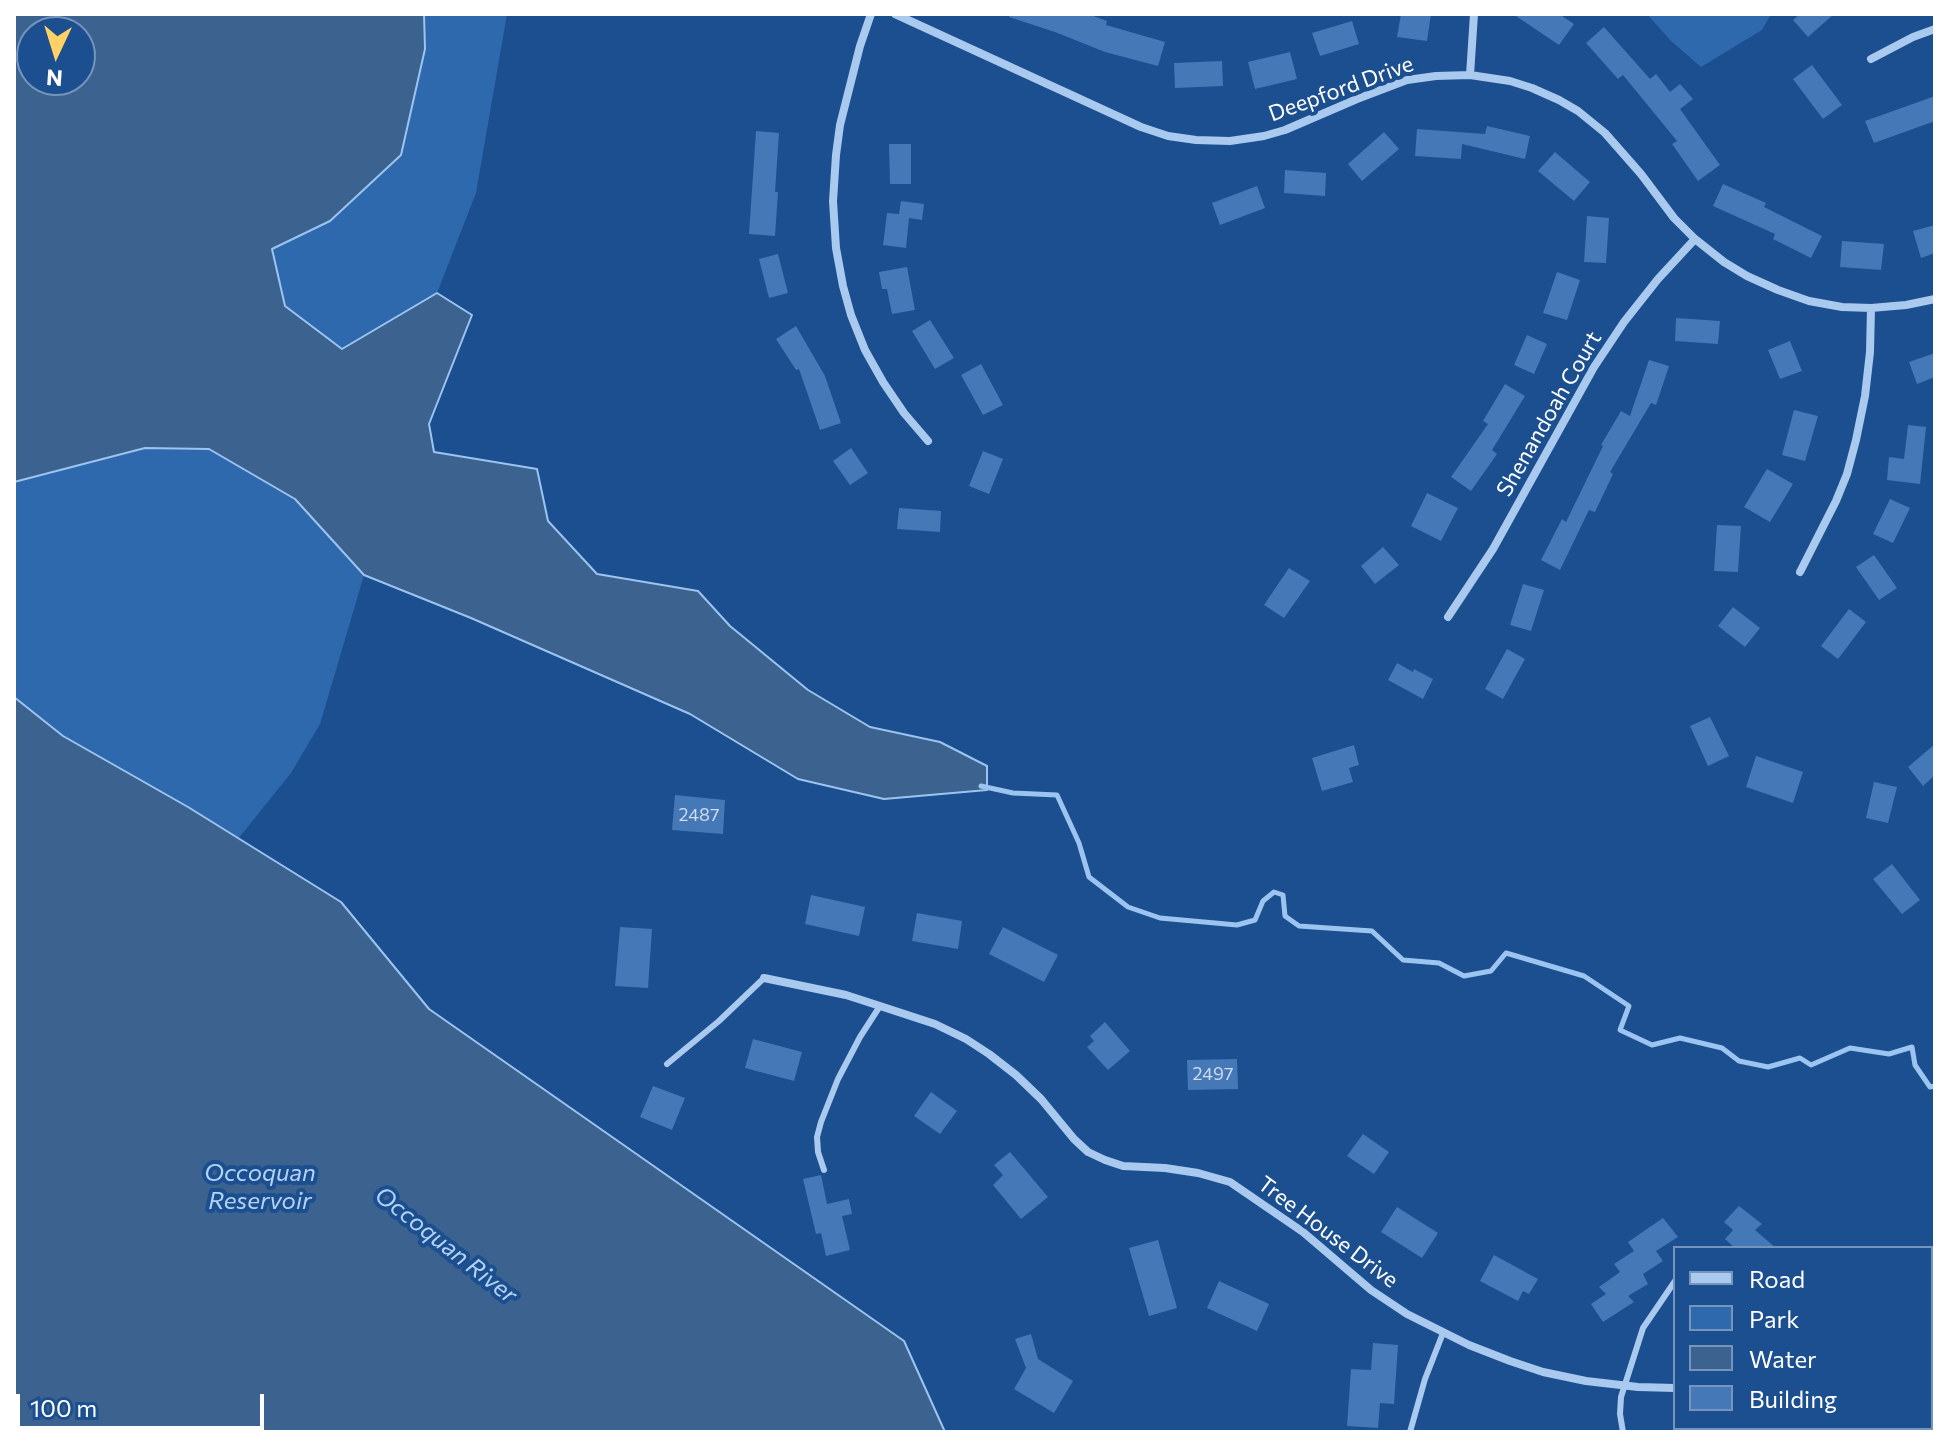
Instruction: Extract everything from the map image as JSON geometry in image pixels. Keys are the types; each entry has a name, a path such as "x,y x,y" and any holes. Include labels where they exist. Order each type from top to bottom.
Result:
{"street":[{"path":"871,14 840,125 833,201 836,248 847,300 865,350 904,413 928,441"},
{"name":"Deepford Drive","path":"895,14 1141,127 1168,136 1196,140 1230,141 1264,136 1407,80 1470,75 1510,81 1559,100 1605,133 1674,218 1695,239 1747,276 1809,301 1842,307 1906,305 1935,299"},
{"path":"1470,75 1474,14"},
{"path":"1871,59 1935,29"},
{"name":"Shenandoah Court","path":"1448,617 1493,549 1594,367 1624,322 1695,239"},
{"path":"1800,572 1836,501 1853,451 1865,396 1871,308"},
{"name":"Tree House Drive","path":"764,978 846,995 935,1024 966,1039 1016,1075 1088,1152 1123,1166 1187,1171 1230,1182 1303,1232 1371,1290 1443,1333 1543,1372 1624,1386 1673,1388"}],"lane":[{"path":"667,1064 764,978"},
{"path":"824,1170 817,1137 821,1122 838,1079 880,1006"},
{"path":"1623,1432 1620,1414 1624,1386 1643,1328 1673,1284"},
{"path":"1410,1432 1425,1379 1443,1333"}],"green space":[{"path":"424,14 507,14 476,193 437,293 342,349 285,306 272,249 330,220 425,49"},
{"path":"1647,14 1771,14 1762,30 1701,67 1670,40"},
{"path":"145,448 209,449 295,499 364,575 320,724 291,773 238,839 63,736 14,697 14,482"}],"water":[{"path":"14,14 424,14 425,49 401,155 330,221 272,249 285,306 342,349 437,293 472,315 429,424 434,452 537,469 548,521 597,574 698,591 730,626 808,690 870,727 940,742 987,766 987,790 884,799 798,779 690,714 471,618 364,575 295,499 209,449 145,448 14,482"},
{"name":"Occoquan Reservoir","path":"14,697 63,736 188,807 341,902 429,1009 904,1341 945,1432 14,1432"}],"building":[{"path":"1010,14 1088,14 1107,21 1106,25 1165,42 1158,66 1105,52 1009,17"},
{"path":"1401,14 1431,14 1427,41 1397,37"},
{"path":"1513,14 1559,14 1574,24 1559,45"},
{"path":"1800,14 1834,14 1808,37 1793,20"},
{"path":"1352,21 1359,44 1320,56 1312,33"},
{"path":"1604,27 1650,79 1656,74 1670,92 1680,84 1693,99 1680,109 1720,165 1698,181 1672,144 1677,141 1623,75 1618,79 1586,43"},
{"path":"1290,52 1297,79 1255,89 1248,62"},
{"path":"1222,61 1223,86 1175,88 1174,63"},
{"path":"1812,65 1842,105 1823,119 1793,79"},
{"path":"1935,96 1935,121 1874,143 1865,121"},
{"path":"1487,126 1530,136 1525,159 1462,144 1461,159 1415,156 1417,129 1485,134"},
{"path":"756,131 779,133 775,236 749,234"},
{"path":"1384,132 1399,149 1362,181 1348,164"},
{"path":"889,144 911,144 911,184 890,184"},
{"path":"1555,152 1590,182 1574,201 1538,171"},
{"path":"1285,170 1326,173 1325,196 1284,193"},
{"path":"1723,184 1766,203 1764,207 1822,236 1811,258 1773,239 1775,234 1713,206"},
{"path":"1257,186 1265,208 1220,225 1212,203"},
{"path":"901,201 924,204 922,220 909,218 906,248 883,245 887,213 899,214"},
{"path":"1587,216 1609,218 1606,263 1584,262"},
{"path":"1935,225 1935,253 1921,258 1913,231"},
{"path":"1842,241 1884,244 1881,270 1840,267"},
{"path":"778,254 788,293 769,298 759,259"},
{"path":"907,267 915,310 892,314 887,289 882,289 879,272"},
{"path":"1557,272 1580,280 1567,320 1543,313"},
{"path":"1676,318 1720,321 1718,344 1675,341"},
{"path":"930,320 954,358 935,369 912,331"},
{"path":"796,326 825,376 841,423 820,430 799,369 796,370 776,339"},
{"path":"1527,335 1547,344 1534,374 1514,365"},
{"path":"1790,341 1802,371 1780,379 1768,350"},
{"path":"1935,353 1935,377 1917,384 1909,362"},
{"path":"1649,360 1669,366 1656,405 1651,403 1610,472 1613,474 1595,512 1589,510 1560,570 1541,560 1562,519 1566,522 1601,445 1621,411 1630,416"},
{"path":"981,364 1003,405 983,415 961,375"},
{"path":"1505,384 1525,396 1492,450 1497,454 1471,491 1451,477 1488,424 1483,421"},
{"path":"1794,410 1818,416 1805,461 1782,455"},
{"path":"1908,425 1926,427 1920,484 1887,480 1889,457 1904,459"},
{"path":"851,448 868,473 850,485 833,461"},
{"path":"983,451 1003,459 989,494 969,486"},
{"path":"1767,469 1793,484 1770,522 1744,507"},
{"path":"1427,493 1458,508 1441,541 1411,526"},
{"path":"1890,499 1910,508 1893,543 1873,534"},
{"path":"899,508 941,511 940,532 897,529"},
{"path":"1717,525 1741,526 1738,572 1714,571"},
{"path":"1383,547 1399,565 1375,584 1361,566"},
{"path":"1874,555 1897,588 1879,600 1856,567"},
{"path":"1289,568 1310,581 1284,618 1264,605"},
{"path":"1523,584 1544,590 1531,631 1510,625"},
{"path":"1733,607 1760,628 1745,647 1718,626"},
{"path":"1849,609 1866,622 1838,659 1821,646"},
{"path":"1507,649 1525,659 1503,699 1485,689"},
{"path":"1397,663 1433,679 1423,699 1388,680"},
{"path":"1710,717 1729,756 1708,766 1690,726"},
{"path":"1935,744 1935,775 1923,786 1908,767"},
{"path":"1354,745 1359,765 1349,768 1353,782 1322,791 1312,758"},
{"path":"1756,756 1803,772 1793,803 1746,787"},
{"path":"1874,782 1897,787 1888,823 1866,818"},
{"path":"675,795 725,800 723,834 672,830"},
{"path":"1892,864 1920,900 1902,914 1873,879"},
{"path":"811,895 865,907 859,936 805,924"},
{"path":"917,913 962,921 958,949 912,941"},
{"path":"620,927 652,929 648,988 615,986"},
{"path":"1003,927 1058,955 1044,982 989,954"},
{"path":"1105,1022 1130,1051 1108,1070 1087,1047 1094,1041 1090,1036"},
{"path":"753,1039 802,1052 794,1081 745,1068"},
{"path":"1237,1059 1238,1089 1188,1090 1187,1060"},
{"path":"653,1086 685,1098 672,1130 640,1117"},
{"path":"931,1092 957,1111 940,1134 914,1116"},
{"path":"1363,1134 1389,1152 1374,1174 1347,1156"},
{"path":"1010,1152 1048,1197 1021,1219 993,1185 1003,1175 994,1165"},
{"path":"821,1175 827,1204 849,1199 852,1214 842,1216 850,1250 826,1256 821,1233 816,1234 803,1179"},
{"path":"1739,1206 1762,1224 1755,1230 1774,1246 1733,1246 1725,1239 1733,1230 1724,1222"},
{"path":"1397,1207 1438,1233 1422,1258 1381,1232"},
{"path":"1663,1218 1678,1237 1656,1251 1663,1261 1643,1274 1648,1284 1628,1296 1634,1302 1603,1322 1591,1304 1606,1294 1599,1287 1620,1272 1614,1264 1634,1251 1628,1242"},
{"path":"1158,1240 1177,1308 1149,1316 1129,1248"},
{"path":"1494,1255 1538,1279 1529,1294 1523,1291 1518,1301 1480,1281"},
{"path":"1219,1281 1269,1304 1257,1331 1207,1308"},
{"path":"1031,1334 1038,1359 1073,1381 1054,1413 1014,1389 1026,1368 1015,1339"},
{"path":"1373,1343 1398,1345 1394,1404 1380,1403 1378,1428 1347,1426 1351,1369 1371,1370"}],"waterway":[{"path":"981,786 1013,793 1057,795 1079,843 1089,877 1128,907 1160,918 1237,925 1255,920 1263,901 1274,892 1283,895 1285,916 1299,926 1372,931 1403,960 1439,963 1464,976 1491,971 1506,953 1584,976 1629,1006 1620,1030 1652,1045 1680,1038 1722,1048 1739,1061 1768,1067 1800,1058 1811,1065 1850,1048 1889,1054 1912,1047 1915,1065 1930,1087 1935,1086"}],"water label":[{"name":"Occoquan River","path":"446,1245"}]}
